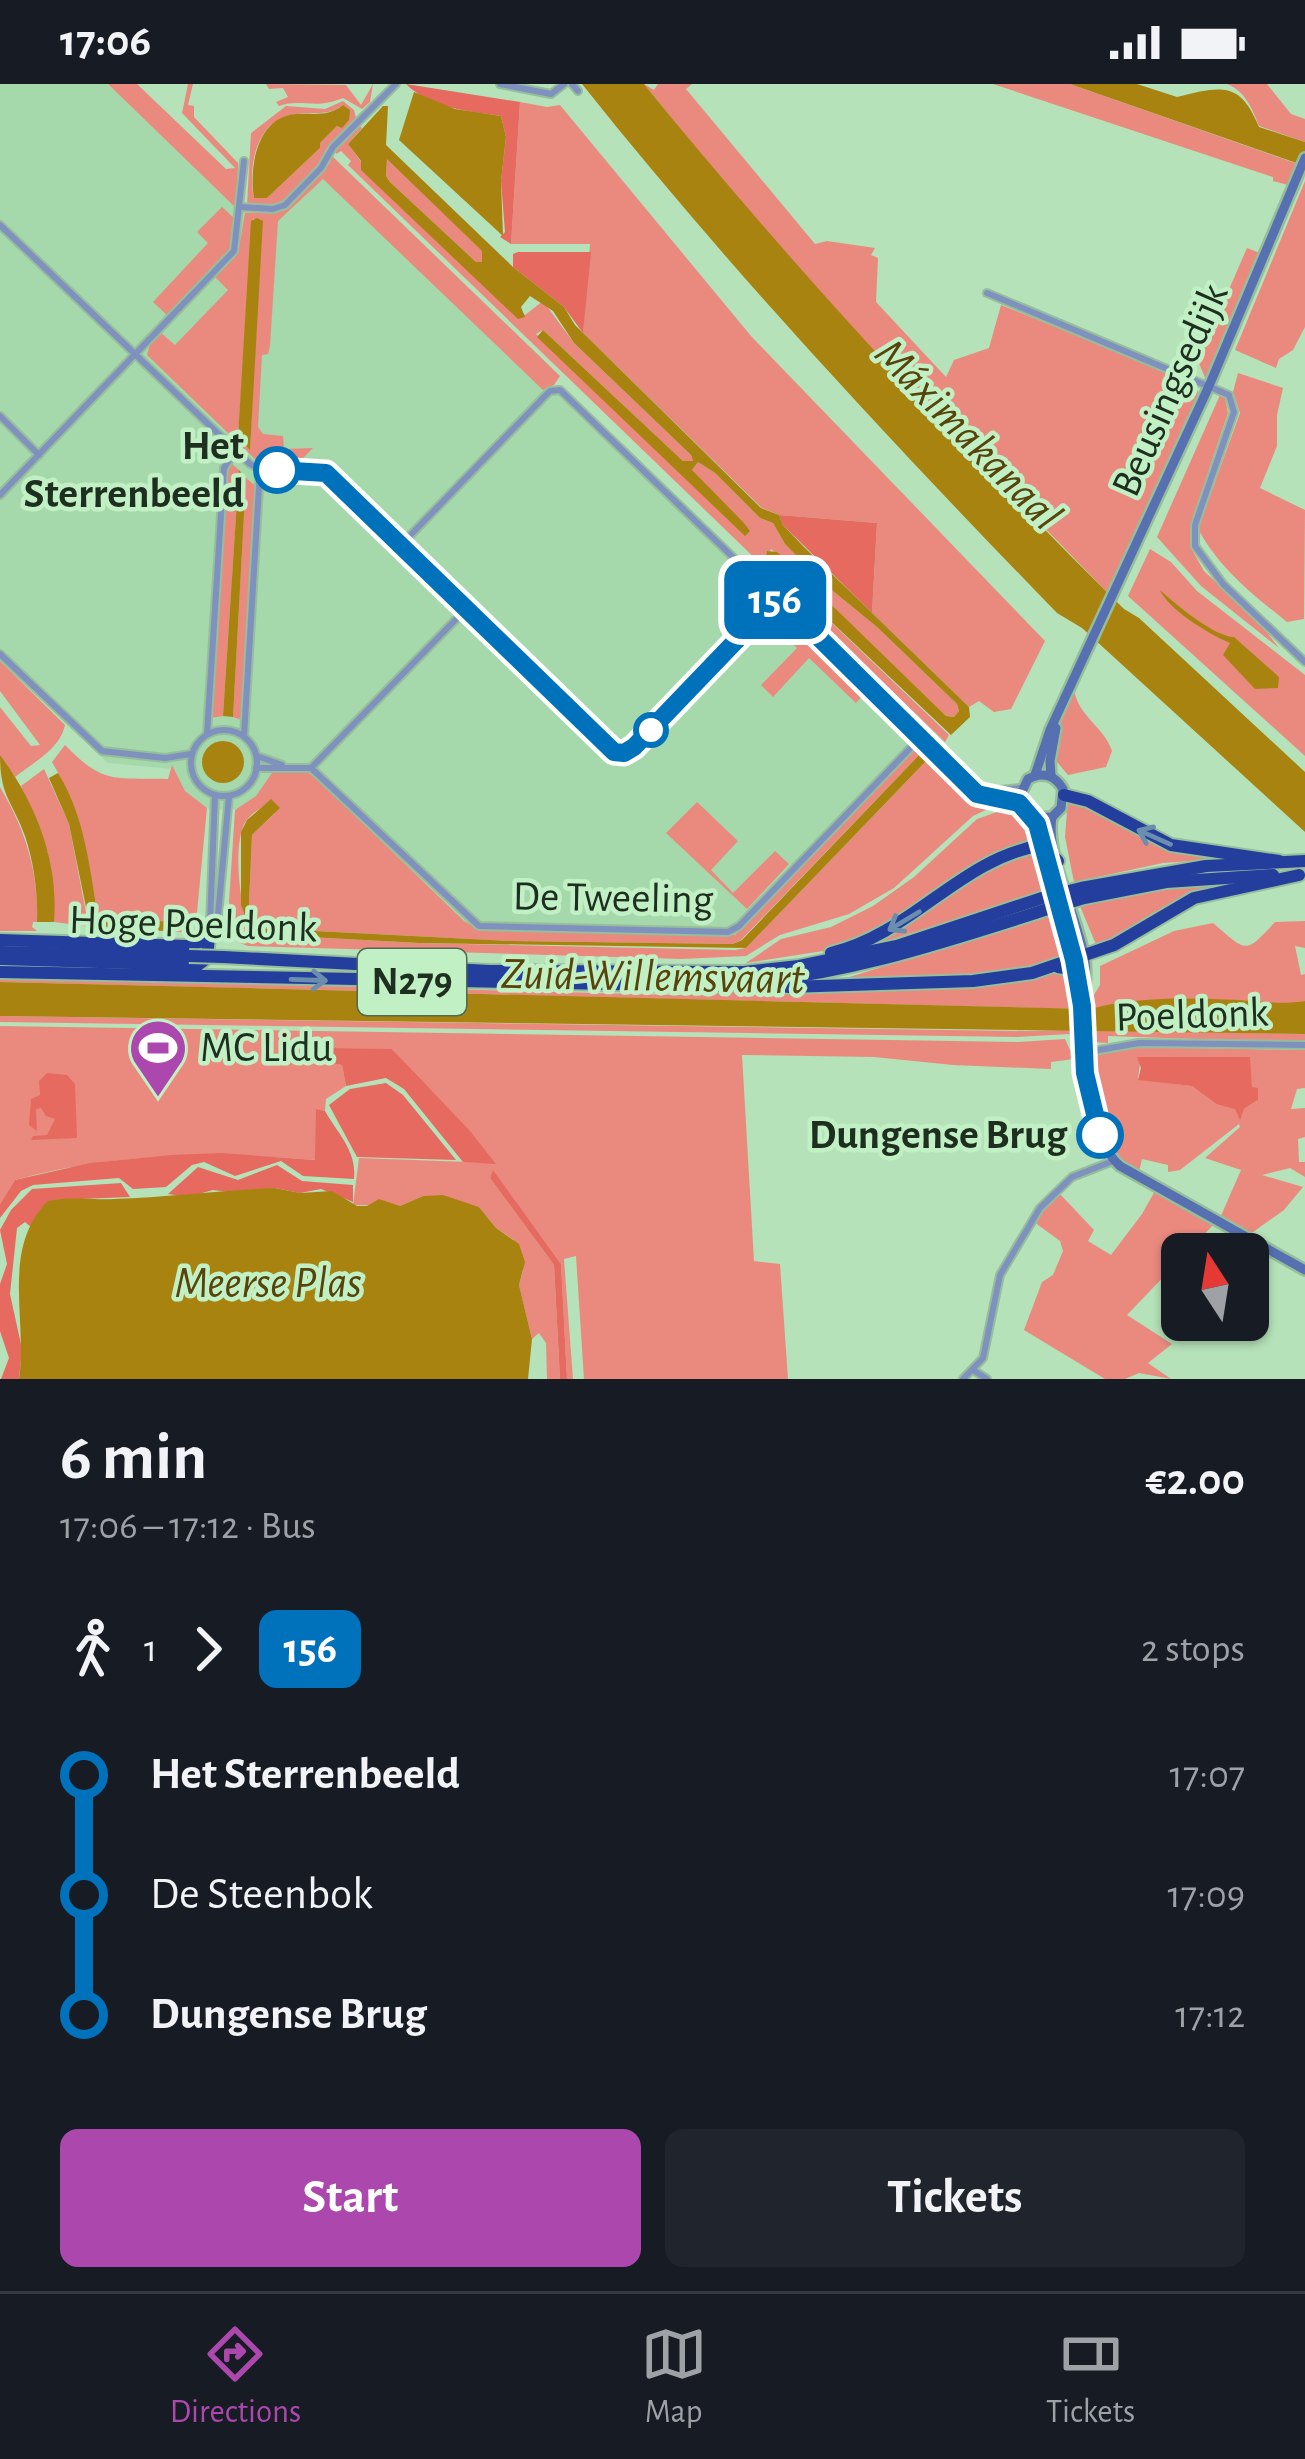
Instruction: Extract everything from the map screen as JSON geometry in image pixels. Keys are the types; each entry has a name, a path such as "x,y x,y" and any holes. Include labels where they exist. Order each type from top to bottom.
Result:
{"highway":[{"name":"N279","path":"1064,795 1088,801 1171,845 1279,861"},
{"name":"N279","path":"772,969 867,941 920,912 985,864 1042,845"},
{"path":"1042,845 1058,861"},
{"name":"Hoge Poeldonk","path":"2,950 546,973 772,969 897,946 1165,871 1279,861 1303,870"},
{"name":"N279","path":"753,983 767,988 973,981 1051,968 1126,940 1194,898 1303,870"},
{"name":"Hoge Poeldonk","path":"1083,893 1303,870"},
{"name":"Hoge Poeldonk","path":"0,972 633,986 753,983 876,963 1050,902"},
{"path":"2,950 198,965 207,958 214,926"},
{"path":"2,950 186,946 202,940 214,926"},
{"path":"192,977 214,967 214,926"},
{"path":"1051,968 1066,968 1077,980"}],"street":[{"path":"241,208 285,205 396,84"},
{"path":"500,84 551,94 572,86"},
{"name":"Beusingsedijk","path":"1035,775 1305,158"},
{"path":"0,495 234,251 244,161"},
{"path":"0,225 235,451 260,469 326,473 614,752 634,747 778,597"},
{"path":"987,293 1229,394 1234,412 1195,525 1195,546 1223,584 1305,662"},
{"path":"400,546 547,393 557,389 568,396 986,798 1019,803 1034,818 1087,980 1082,1006"},
{"path":"0,416 40,455"},
{"path":"222,439 207,734 191,754 196,782 215,795 229,796 249,783 256,768 256,756 244,736 260,469"},
{"path":"224,468 235,451"},
{"path":"256,768 311,768 465,610"},
{"path":"0,654 102,751 165,758 191,768"},
{"name":"Beusingsedijk","path":"1051,776 1049,761 1060,711"},
{"path":"207,734 229,730 244,736"},
{"name":"De Tweeling","path":"311,768 473,924 728,932 740,926 921,736"},
{"path":"165,758 191,754"},
{"path":"256,756 286,766"},
{"path":"963,777 988,791 1020,788 1035,775 1051,776 1064,795 1061,808 1052,817 1034,818"},
{"path":"1019,803 1020,788"},
{"path":"214,926 215,795"},
{"path":"214,926 229,796"},
{"path":"1052,817 1079,958 1082,1006"},
{"name":"Poeldonk","path":"1082,1006 1082,1053 1100,1136 1114,1161"},
{"name":"Poeldonk","path":"1082,1053 1139,1042 1305,1045"},
{"path":"963,1379 987,1349 1000,1275 1032,1220 1063,1183 1114,1161 1305,1270"},
{"path":"974,1370 987,1379"}],"shaded area":[{"path":"0,84 108,84 237,209 277,221 323,178 929,735 736,937 474,931 285,778 238,809 212,810 196,804 180,787 173,769 108,763 0,661"},
{"path":"108,84 137,84 226,169 235,168 182,113 188,84 193,84 188,105 194,106 194,117 238,163 237,209"},
{"path":"266,84 346,85 361,105 373,84 370,102 362,109 343,98 279,106 276,102 288,97 283,88 269,89"},
{"path":"406,84 520,102 511,244 500,237 505,232 501,181 506,137 501,116 439,104"},
{"path":"644,84 654,90 658,84 692,84 686,89 815,244 827,241 875,248 871,255 878,258 876,302 946,377 954,360 989,348 1001,305 1194,383 1196,406 1109,594 851,329"},
{"path":"993,84 1070,84 1298,164 1288,185"},
{"path":"1227,84 1267,84 1291,114 1305,119 1305,142 1259,126 1243,96"},
{"path":"343,101 354,110 357,122 284,203 247,205 251,133 286,106 325,109","holes":["343,105 338,129 338,125 267,198 254,198 256,151 276,121"]},
{"path":"520,102 560,105 751,336 1045,641 1011,709 994,712 979,701 969,707 872,613 877,523 779,515 762,508 583,333 590,244 511,244"},
{"path":"359,125 362,128 348,144 362,163 525,315 543,301 574,343 693,461 683,461 543,330 536,334 705,487 692,470 698,462 760,518 773,523 785,544 822,582 957,704 954,717 946,716 771,549 766,560 949,735 945,742 348,165 351,161 341,151 336,154 335,149"},
{"path":"331,155 560,376 543,390 323,179 278,221 270,346 268,354 262,355 258,427 263,434 283,436 284,449 313,448 296,465 258,462 147,355 161,333 175,345 228,290 215,277 238,253 245,213 287,207","holes":["253,219 261,220 250,449 238,437"]},
{"path":"387,157 482,251 483,263 476,262 390,182"},
{"path":"1305,181 1305,327 1276,368 1235,350"},
{"path":"222,207 235,219 230,249 167,315 153,302 208,243 197,232"},
{"path":"1247,248 1260,253 1206,380 1198,361"},
{"path":"591,252 583,333 564,307 513,267 513,254"},
{"path":"1238,373 1283,388 1277,446 1260,488 1305,510 1304,619 1287,622 1261,601 1227,569 1198,529 1240,413 1233,392"},
{"path":"1220,395 1228,413 1191,523 1191,548 1204,571 1259,622 1279,648 1201,586 1157,537"},
{"path":"232,464 239,470 223,716 210,718 228,468"},
{"path":"246,478 257,487 242,720 233,717"},
{"path":"779,515 877,523 872,613 783,525"},
{"path":"1150,549 1305,675 1305,756 1128,596"},
{"path":"769,612 784,615 864,694 856,703 809,658 773,697 761,685 797,648 768,620 664,726"},
{"path":"0,661 65,725 52,748 15,777 0,755 0,707 31,746 40,745 0,691"},
{"path":"1074,689 1080,707 1112,751 1106,767 1068,775 1052,756"},
{"path":"65,745 90,767 111,777 168,779 172,765 185,791 207,808 197,912 189,933 170,931 172,923 98,915 77,817 52,762"},
{"path":"916,747 921,753 733,944 512,941 257,928 249,904 252,835 275,813 268,803 242,830 240,883 252,934 735,950 746,948 928,759 988,809 973,816 894,888 849,914 780,935 746,956 681,959 237,942 229,902 235,810 256,796 274,770 305,771 316,778 464,921 478,929 735,935"},
{"path":"44,769 69,824 87,918 100,928 54,922 48,853 21,786"},
{"path":"0,787 29,852 37,904 37,922 32,927 37,931 0,931"},
{"path":"1068,798 1080,800 1149,839 1233,858 1163,863 1074,882 1065,837"},
{"path":"697,802 738,841 711,870 733,893 775,851 789,864 747,909 666,833"},
{"path":"1018,812 1032,822 1030,842 919,910 836,949 746,963 781,939 831,927 873,906 914,877 977,819"},
{"path":"1041,848 1051,889 851,952 986,867"},
{"path":"1208,882 1209,887 1175,901 1097,947 1080,906"},
{"path":"1059,912 1070,959 1009,973 843,979"},
{"path":"1305,921 1305,948 1295,946 1301,975 1305,974 1305,1001 1085,1009 1100,985 1100,966 1174,931 1213,923 1246,946 1275,922"},
{"path":"1061,971 1071,974 1077,1009 0,982 0,978 679,995 831,986 989,985"},
{"path":"0,1016 1078,1030 1075,1050 1069,1034 0,1022"},
{"path":"0,1026 1065,1039 1074,1059 1051,1062 1051,1069 874,1057 742,1055 754,1261 780,1264 788,1379 584,1379 576,1256 564,1259 573,1379 567,1379 561,1264 493,1171 490,1178 554,1265 560,1379 547,1379 546,1343 539,1333 532,1339 514,1240 496,1228 479,1207 423,1196 400,1206 353,1205 359,1158 495,1163 392,1049 330,1062 342,1065 346,1086 326,1099 325,1111 316,1110 316,1160 202,1155 90,1164 15,1180 0,1204"},
{"path":"1084,1030 1305,1034 1305,1043 1108,1036 1108,1043 1090,1042 1089,1050"},
{"path":"1139,1047 1305,1050 1305,1088 1297,1089 1291,1109 1305,1108 1305,1137 1298,1139 1305,1177 1290,1168 1262,1175 1303,1187 1284,1210 1246,1233 1220,1218 1241,1170 1205,1158 1239,1124 1180,1170 1168,1172 1168,1165 1142,1159 1139,1172 1115,1150 1097,1106 1086,1056","holes":["1249,1057 1258,1100 1244,1109 1216,1104 1192,1086 1138,1079 1140,1063"]},
{"path":"315,1048 392,1049 496,1164 463,1162 404,1089 386,1078 346,1086 342,1065 315,1060"},
{"path":"1137,1057 1250,1057 1258,1100 1244,1109 1240,1120 1235,1109 1216,1104 1192,1086 1138,1080"},
{"path":"47,1073 67,1075 75,1084 77,1138 31,1140 47,1135 55,1119 36,1109 37,1131 29,1125 31,1099 40,1095 39,1081"},
{"path":"386,1083 403,1095 456,1160 357,1157 329,1105 350,1089"},
{"path":"316,1109 325,1111 346,1143 354,1179 303,1176 281,1161 235,1176 204,1162 192,1165 166,1187 133,1189 119,1178 33,1185 21,1191 0,1218 0,1204 15,1180 90,1163 221,1153 315,1160"},
{"path":"277,1165 302,1181 353,1185 353,1202 321,1189 300,1193 275,1188 237,1193 213,1190 188,1197 168,1194 198,1167 238,1180"},
{"path":"493,1170 561,1264 567,1379 560,1379 554,1265 490,1178"},
{"path":"121,1183 130,1197 52,1200 31,1227 25,1222 17,1228 10,1294 22,1349 19,1379 1,1379 9,1358 0,1331 0,1284 7,1264 0,1230 11,1210 32,1189"},
{"path":"1155,1191 1213,1225 1205,1233 1161,1233 1161,1279 1127,1315 1172,1344 1148,1363 1171,1379 1139,1373 1105,1379 1024,1330 1042,1282 1053,1275 1063,1251 1060,1241 1034,1222 1059,1193 1094,1230 1088,1241 1111,1255"}],"water":[{"path":"582,84 644,84 817,287 999,483 1124,609 1305,772 1305,832 1082,628 1057,613 813,354"},
{"path":"1070,84 1137,84 1177,97 1230,91 1245,102 1259,127 1305,142 1305,166"},
{"path":"414,92 455,109 501,116 506,137 501,181 503,236 399,140"},
{"path":"343,105 350,110 342,128 337,126 267,198 254,198 258,146 272,124 283,117 327,113"},
{"path":"388,106 386,145 513,267 564,307 575,325 761,508 779,515 803,546 969,707 970,717 951,735 766,560 767,551 777,552 946,716 954,717 959,711 877,627 822,582 785,544 773,523 760,518 698,462 692,470 743,522 750,531 745,536 537,337 543,330 683,461 693,461 574,343 553,311 530,296 521,307 525,317 518,319 361,170 361,161 348,144","holes":["387,159 482,251 482,262 476,262 390,182"]},
{"path":"251,221 263,221 250,450 238,437"},
{"path":"239,470 246,478 233,717 223,716"},
{"path":"1160,590 1206,626 1234,637 1279,677 1278,688 1255,689 1223,655 1230,643 1189,620"},
{"path":"223,741 238,747 244,762 238,777 223,783 208,777 202,762 208,747"},
{"path":"921,753 928,759 746,948 419,943 252,934 241,905 241,832 247,820 271,799 280,808 252,835 249,904 257,928 512,941 733,944 742,940"},
{"path":"0,755 34,813 49,855 54,922 37,922 31,857 4,790"},
{"path":"58,773 80,824 98,915 173,922 170,931 111,930 89,922 69,824 49,778"},
{"path":"0,982 1090,1009 1164,999 1305,1001 1305,1034 0,1016"},
{"name":"Meerse Plas","path":"275,1188 300,1193 332,1191 357,1206 379,1199 400,1206 423,1196 443,1195 479,1207 496,1228 519,1244 525,1262 519,1285 532,1339 528,1379 19,1379 20,1263 33,1220 48,1201"}],"bus line":[{"name":"156","path":"277,470 326,473 614,752 634,747 778,597 977,794 1019,803 1034,818 1074,960 1085,1073 1100,1135"}],"place":[{"name":"Het Sterrenbeeld","path":"277,470"},
{"name":"MC Lidu","path":"158,1099"},
{"name":"Dungense Brug","path":"1100,1135"}],"water label":[{"name":"Máximakanaal","path":"968,435"},
{"name":"Zuid-Willemsvaart","path":"653,977"}]}
